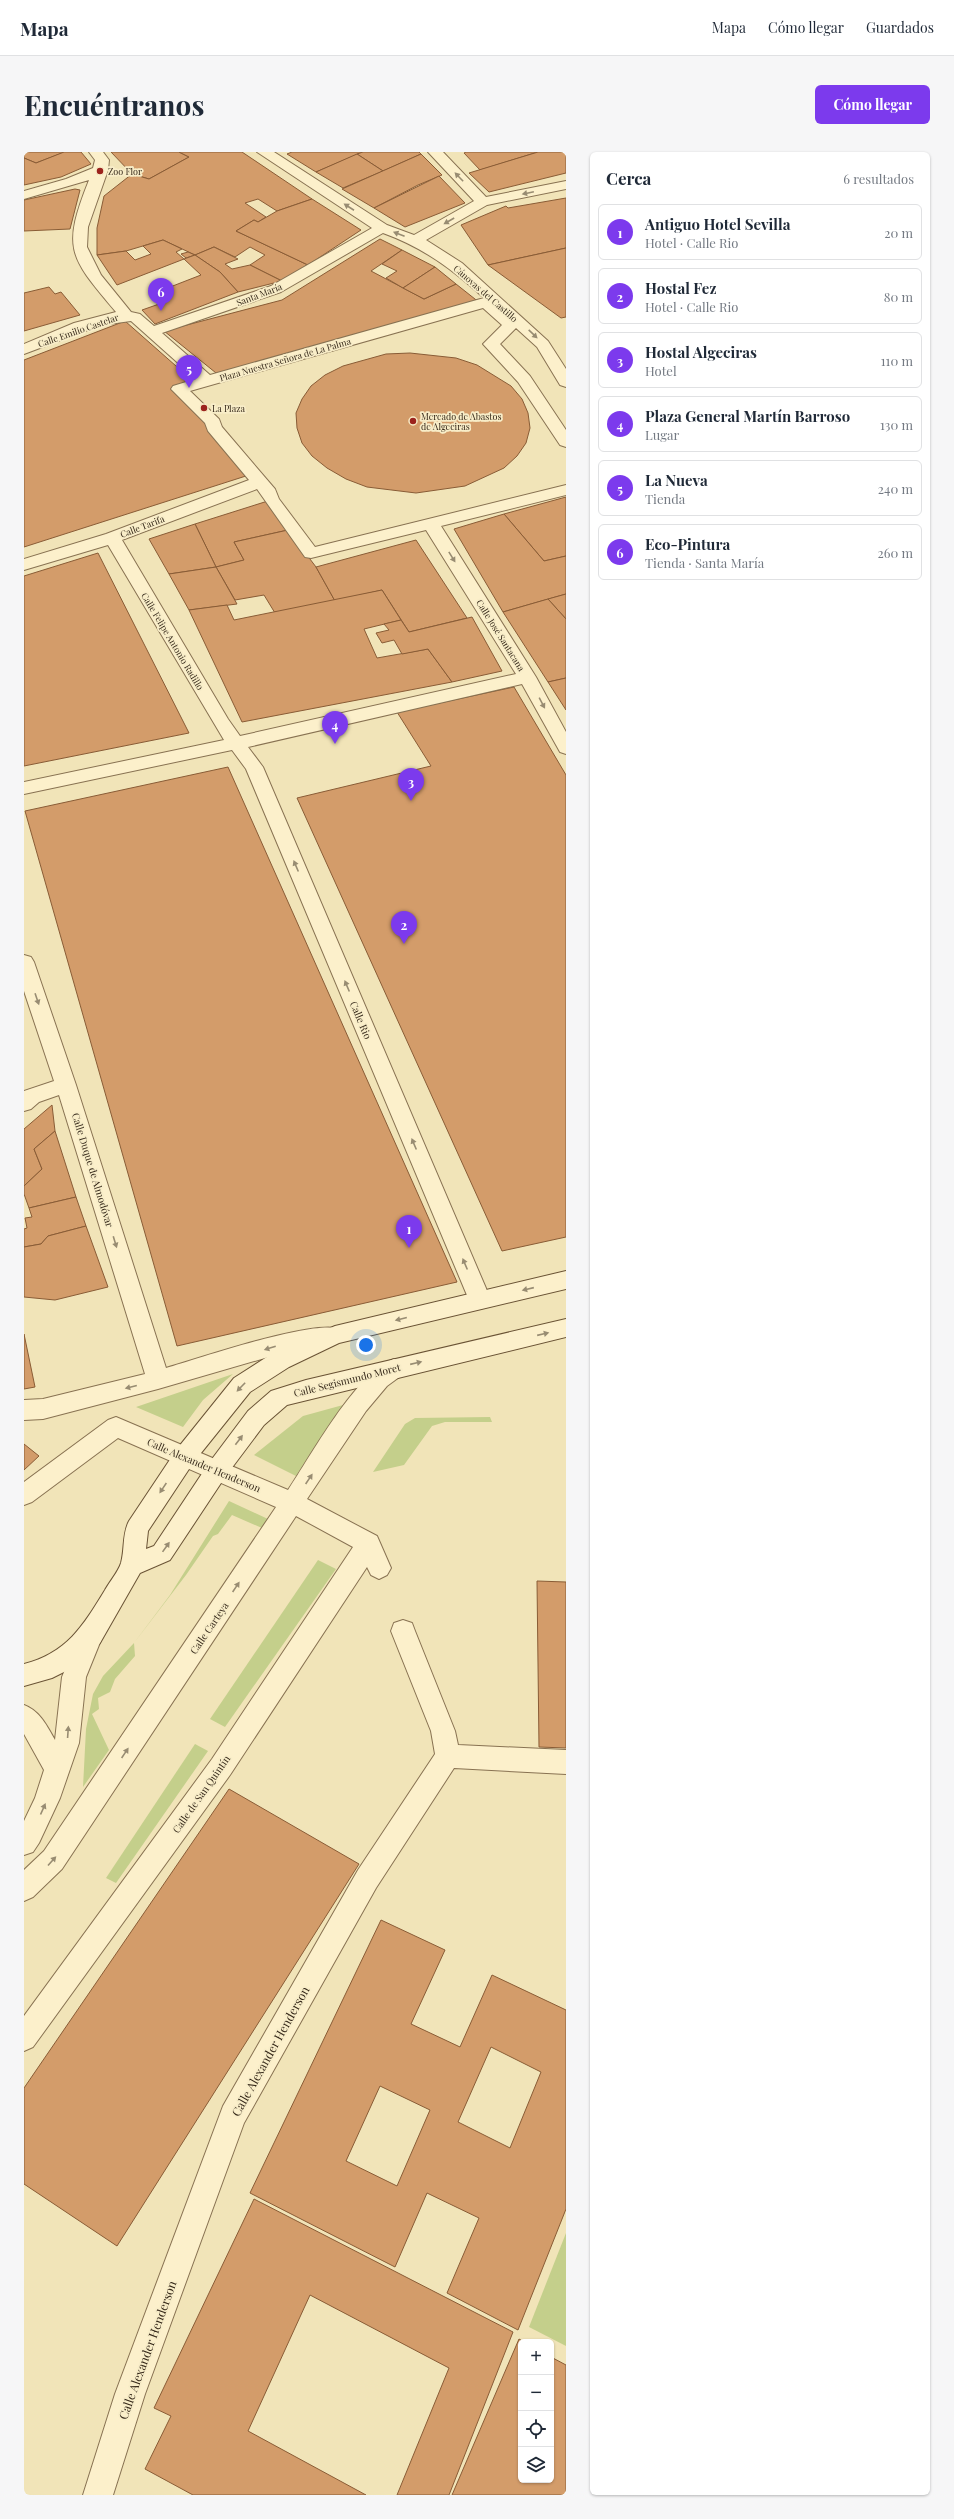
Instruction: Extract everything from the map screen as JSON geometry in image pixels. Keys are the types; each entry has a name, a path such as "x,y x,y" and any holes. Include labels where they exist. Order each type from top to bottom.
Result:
{"street":[{"path":"96,152 102,160 101,170 91,196 79,237 81,253 98,281 125,314"},
{"name":"Cánovas del Castillo","path":"264,152 382,228 415,240 457,266 503,312 543,344 566,382"},
{"path":"435,152 483,202"},
{"path":"24,195 71,182 101,170"},
{"path":"415,240 483,202 566,185"},
{"name":"Santa María","path":"150,332 276,289 382,228"},
{"name":"Plaza Nuestra Señora de La Palma","path":"566,442 524,379 491,344 511,325 503,312 486,302 179,389 213,422 214,428 259,482 311,553 566,490"},
{"name":"Calle Emilio Castelar","path":"24,349 109,317 125,314 135,317 150,332 200,372 207,381"},
{"name":"Calle Tarifa","path":"24,565 112,538 259,482"},
{"name":"Calle José Santacana","path":"431,524 527,677 565,745"},
{"name":"Calle Felipe Antonio Radillo","path":"112,538 221,723 236,743"},
{"path":"24,788 236,743 527,677"},
{"name":"Calle Rio","path":"236,743 254,767 480,1300"},
{"name":"Calle Duque de Almodóvar","path":"24,962 66,1086 158,1380"},
{"path":"24,1103 32,1096 66,1086"},
{"path":"24,1410 43,1409 158,1380 289,1342 335,1335 566,1280"},
{"name":"Calle Segismundo Moret","path":"132,1566 162,1553 217,1470 256,1418 279,1398 306,1389 566,1328"},
{"path":"24,1843 34,1828 51,1790 67,1743 74,1677 90,1635 132,1566 137,1528 185,1456 242,1385 281,1360 335,1335"},
{"name":"Calle Carteya","path":"24,1888 53,1860 293,1504 358,1404 379,1379 394,1368"},
{"path":"24,1496 116,1427 109,1392"},
{"name":"Calle Alexander Henderson","path":"116,1427 293,1504 369,1543"},
{"path":"369,1543 379,1568"},
{"name":"Calle de San Quintín","path":"24,2038 221,1767 369,1543"},
{"path":"403,1631 443,1731 448,1756 566,1762"},
{"path":"33,1672 65,1658 90,1635"},
{"path":"24,1716 37,1731 57,1769"},
{"name":"Calle Alexander Henderson","path":"98,2495 130,2394 233,2116 367,1879 448,1756"}],"green space":[{"path":"233,1374 203,1400 183,1427 136,1407"},
{"path":"343,1405 296,1476 254,1455 303,1416"},
{"path":"490,1417 492,1422 445,1422 432,1426 404,1465 373,1472 405,1424 415,1418"},
{"path":"229,1501 268,1519 262,1528 232,1515 218,1534 213,1536 186,1575 134,1643 170,1595"},
{"path":"318,1560 336,1569 225,1727 210,1719"},
{"path":"134,1643 135,1656 115,1679 110,1692 98,1698 99,1709 92,1714 109,1750 83,1787 86,1729 93,1694 103,1676"},
{"path":"195,1744 208,1751 116,1883 106,1878"},
{"path":"566,2233 566,2346 529,2327"}],"building":[{"path":"24,152 65,152 36,163 24,158"},
{"path":"64,152 81,152 91,164 61,177 24,185 24,158 36,163"},
{"path":"111,152 179,152 189,157 149,179 132,174"},
{"path":"179,152 242,152 312,199 277,211 258,199 245,203 266,217 258,222 254,220 236,231 308,265 282,281 250,265 265,255 250,247 235,257 214,247 195,255 163,240 126,251 97,255 97,228 104,196 132,174 149,179 189,157"},
{"path":"292,152 363,152 316,172 287,154"},
{"path":"363,152 419,152 421,154 383,171 357,154"},
{"path":"538,152 480,170 464,153"},
{"path":"538,152 566,152 566,173 489,192 469,173"},
{"path":"357,154 383,171 343,188 316,172"},
{"path":"421,154 442,175 418,185 374,208 342,189"},
{"path":"439,176 465,203 405,227 374,208"},
{"path":"75,189 80,190 70,229 24,231 24,200"},
{"path":"566,198 566,248 488,265 461,225 506,206 508,208"},
{"path":"312,199 361,230 308,265 236,231 254,220 258,222 277,211"},
{"path":"380,239 402,250 371,271 424,299 456,284 480,303 221,377 164,331 282,300"},
{"path":"163,240 182,249 176,252 184,259 117,285 97,255 126,251 135,260 151,254 143,246"},
{"path":"214,247 238,259 225,264 232,269 250,265 282,281 238,292 220,272 195,255"},
{"path":"566,248 566,317 561,318 488,265"},
{"path":"402,250 435,267 403,288 386,278 397,271 382,264"},
{"path":"188,252 195,255 186,258 181,254"},
{"path":"195,255 220,272 238,292 155,324 142,310 162,303 157,297 169,292 165,289 201,275 184,259"},
{"path":"435,267 456,284 424,299 403,288"},
{"path":"49,287 55,294 61,292 80,315 24,331 24,293"},
{"path":"125,321 193,381 171,389 209,423 206,426 249,475 24,547 24,360"},
{"name":"Mercado de Abastos de Algeciras","path":"410,353 456,358 477,365 511,386 522,399 528,413 530,428 526,443 517,456 504,468 465,486 416,493 367,487 346,479 327,468 312,456 302,443 297,428 296,413 302,399 311,386 325,375 343,366 386,354"},
{"path":"566,497 566,556 544,561 504,514"},
{"path":"271,500 288,530 234,542 244,560 216,567 195,524"},
{"path":"504,514 544,561 566,556 566,594 503,612 454,529"},
{"path":"195,524 216,567 169,574 149,539"},
{"path":"288,530 316,567 335,601 275,613 264,595 235,600 216,567 244,560 234,542"},
{"path":"416,540 467,618 409,632 382,590 335,601 316,567"},
{"path":"98,553 189,733 24,766 24,576"},
{"path":"216,567 237,604 189,610 169,574"},
{"path":"382,590 401,620 364,629 377,658 428,649 452,682 242,722 189,610 227,605 234,620"},
{"path":"566,594 566,619 548,599"},
{"path":"548,599 566,619 566,678 548,682 503,612"},
{"path":"472,617 502,671 452,682 428,649 402,654 394,640 382,643 376,633 389,630 384,624 401,620 409,632"},
{"path":"566,678 566,710 548,682"},
{"path":"514,687 566,775 566,1237 502,1251 297,798 431,766 397,712"},
{"path":"228,767 457,1282 177,1346 25,811"},
{"path":"52,1105 55,1131 34,1149 42,1169 24,1186 24,1129"},
{"path":"55,1131 76,1197 29,1208 24,1194 24,1186 42,1169 34,1149"},
{"path":"76,1197 86,1226 48,1236 41,1244 24,1247 24,1229 27,1228 25,1218 32,1217 29,1208"},
{"path":"86,1226 108,1287 55,1300 24,1297 24,1247 41,1244 48,1236"},
{"path":"24,1334 35,1387 24,1389"},
{"path":"24,1444 39,1456 24,1470"},
{"path":"537,1581 566,1582 566,1748 539,1747"},
{"path":"229,1789 359,1864 117,2246 24,2184 24,2088"},
{"path":"381,1920 445,1950 411,2024 460,2047 492,1975 566,2010 566,2209 518,2330 447,2293 479,2218 427,2193 395,2267 250,2193","holes":["491,2047 541,2072 510,2148 458,2122","380,2086 430,2110 397,2186 346,2161"]},
{"path":"254,2199 513,2332 449,2495 397,2495 449,2368 310,2295 248,2431 366,2495 193,2495 145,2469 171,2416 154,2408"},
{"path":"518,2341 518,2483 554,2483 554,2359 566,2365 566,2495 452,2495"}],"place":[{"name":"Zoo Flor","path":"100,171"},
{"name":"Eco-Pintura","path":"161,311"},
{"name":"La Nueva","path":"189,388"},
{"name":"La Plaza","path":"204,408"},
{"name":"Mercado de Abastos de Algeciras","path":"413,421"},
{"name":"Plaza General Martín Barroso","path":"335,744"},
{"name":"Hostal Algeciras","path":"411,801"},
{"name":"Hostal Fez","path":"404,944"},
{"name":"Antiguo Hotel Sevilla","path":"409,1248"}]}
